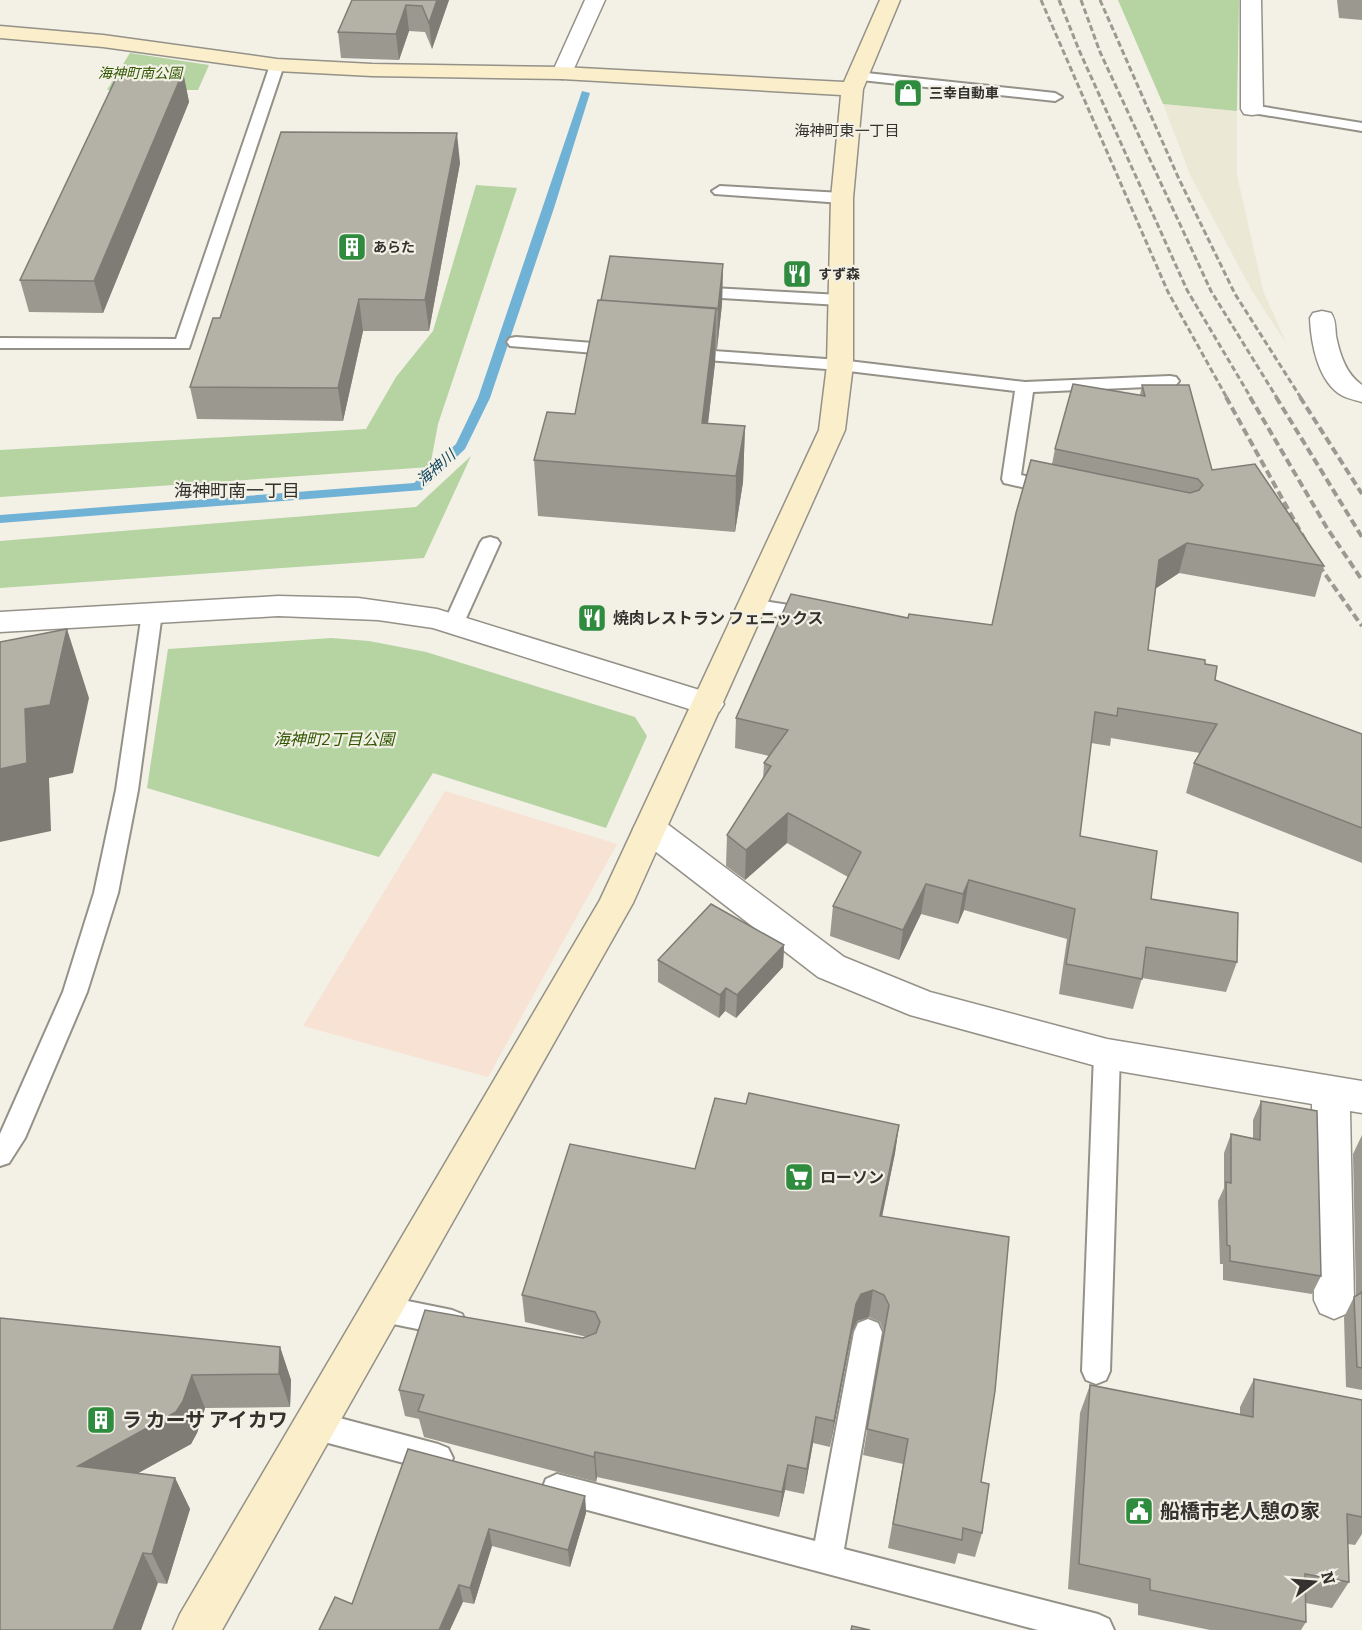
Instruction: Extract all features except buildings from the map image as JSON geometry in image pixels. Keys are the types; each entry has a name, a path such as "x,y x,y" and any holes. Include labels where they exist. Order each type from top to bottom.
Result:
{"street":[{"path":"562,73 596,0"},
{"path":"196,1630 616,903 832,430 840,365 842,198 854,82 890,0"},
{"path":"1251,0 1252,109"},
{"path":"0,32 102,40 277,64 372,70 854,82"},
{"path":"1322,318 1326,354 1348,387 1362,394"},
{"path":"0,622 321,606 399,611 453,625 708,704"},
{"path":"650,829 831,968 923,1005 1107,1054 1346,1095 1334,1300"}],"lane":[{"path":"0,343 183,344 277,64"},
{"path":"854,82 1055,97"},
{"path":"1252,109 1362,127"},
{"path":"720,191 842,198"},
{"path":"678,291 840,300"},
{"path":"516,342 632,351"},
{"path":"666,353 840,365 1025,387 1170,381"},
{"path":"1025,387 1011,479 1068,491"},
{"path":"453,625 490,543"},
{"path":"751,606 831,619"},
{"path":"0,1155 12,1138 75,992 105,893 127,790 152,613"},
{"path":"1096,1371 1107,1054"},
{"path":"383,1309 473,1327"},
{"path":"827,1559 868,1332"},
{"path":"313,1425 461,1464"},
{"path":"530,1482 1098,1630"}],"shaded area":[{"path":"1163,104 1237,111 1237,175 1263,290 1287,345 1252,291 1191,177"},
{"path":"445,791 617,844 488,1077 303,1026"}],"green space":[{"path":"1118,0 1239,0 1237,111 1163,104"},
{"name":"海神町南公園","path":"130,53 209,65 198,90 107,90"},
{"path":"476,185 517,188 438,424 430,467 0,497 0,450 366,429 396,377 433,331"},
{"path":"471,456 424,558 0,588 0,541 416,507"},
{"name":"海神町2丁目公園","path":"331,638 369,641 426,652 635,717 647,736 606,828 433,773 379,857 147,788 168,649"}],"waterway":[{"name":"海神川","path":"0,519 418,487 461,446 484,398 549,208 585,93"}],"railway":[{"path":"1041,0 1168,292 1227,398"},
{"path":"1059,0 1079,50 1187,290 1251,398"},
{"path":"1081,0 1100,52 1211,291 1277,398"},
{"path":"1100,0 1178,177 1235,294 1301,398"},
{"path":"1226,397 1320,567 1362,626"},
{"path":"1250,397 1327,528 1362,580"},
{"path":"1276,397 1362,537"},
{"path":"1300,397 1362,494"}],"place":[{"name":"三幸自動車","path":"908,93"},
{"name":"あらた","path":"352,247"},
{"name":"すず森","path":"797,274"},
{"name":"焼肉レストラン フェニックス","path":"592,618"},
{"name":"ローソン","path":"799,1177"},
{"name":"ラ カーサ アイカワ","path":"101,1420"},
{"name":"船橋市老人憩の家","path":"1139,1511"}],"district":[{"name":"海神町東一丁目","path":"847,131"},
{"name":"海神町南一丁目","path":"237,491"}]}
